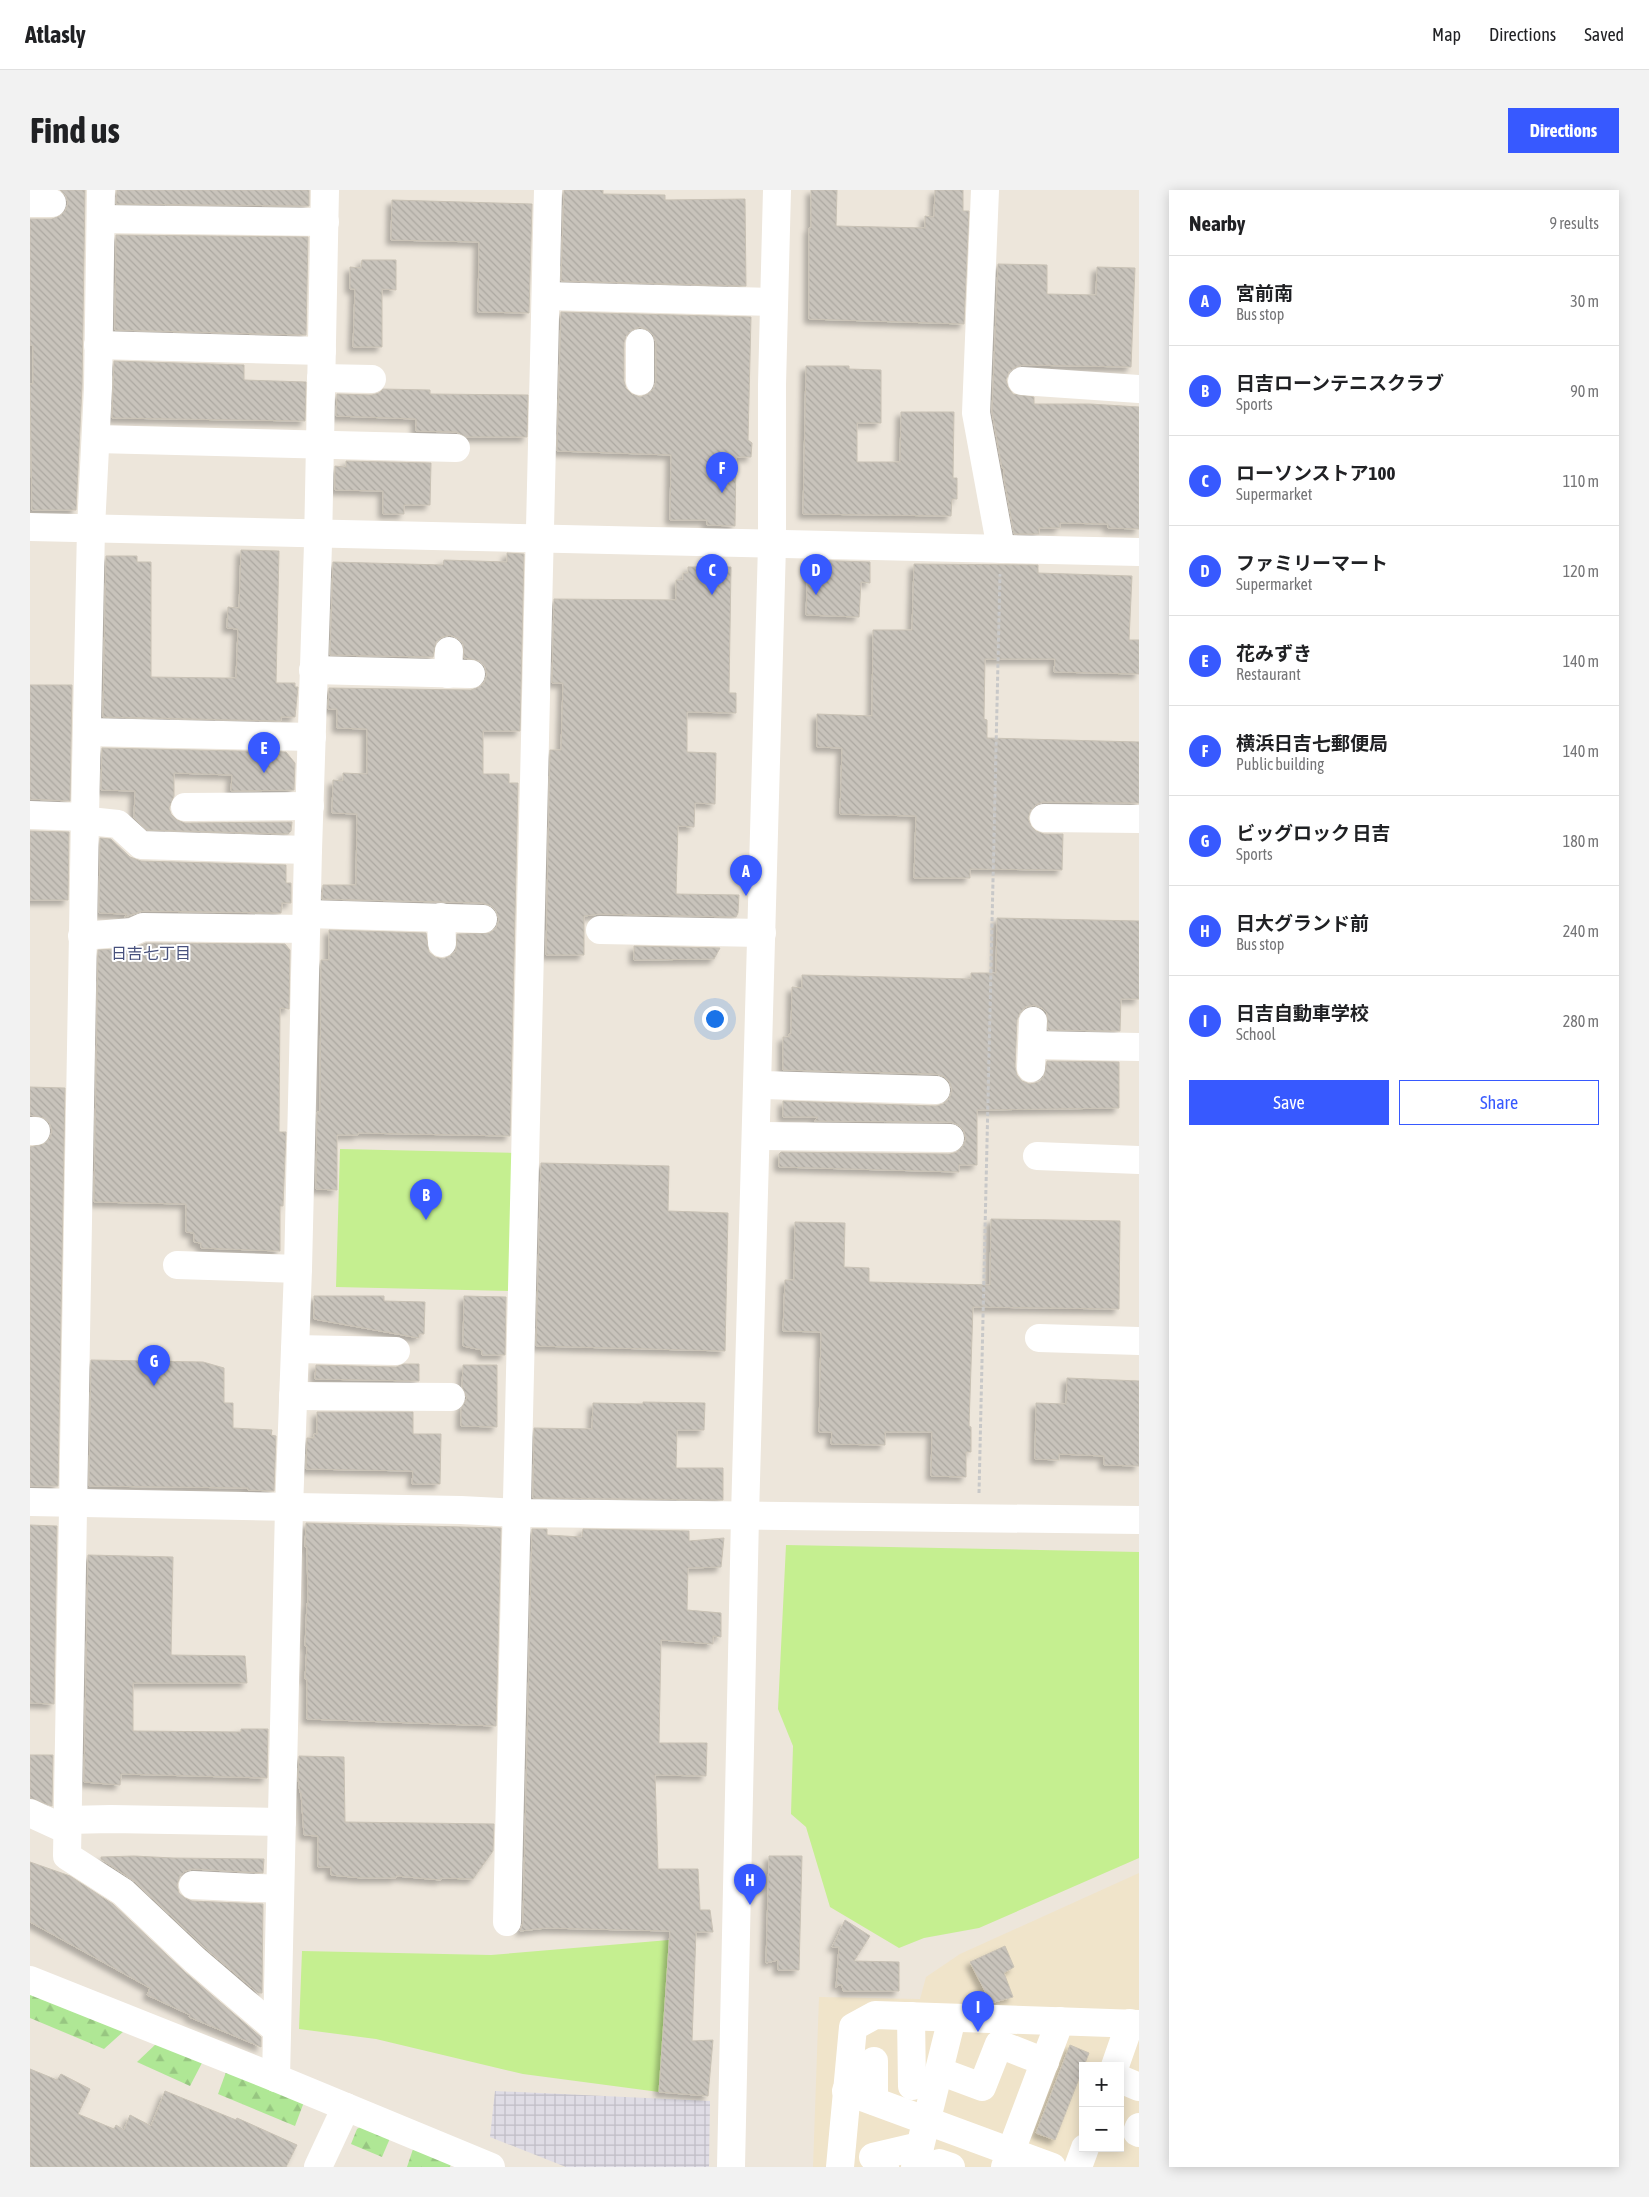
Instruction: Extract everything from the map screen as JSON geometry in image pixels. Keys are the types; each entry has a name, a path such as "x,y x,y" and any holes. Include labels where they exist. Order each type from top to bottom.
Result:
{"street":[{"path":"101,190 82,936 67,1856 123,1892 195,1960 277,2030"},
{"path":"276,2078 289,1508 298,1269 318,532 325,190"},
{"path":"507,1922 548,190"},
{"path":"731,2167 745,1516 772,545 777,190"},
{"path":"985,190 976,413 1001,549"},
{"path":"101,219 325,222"},
{"path":"546,296 774,302"},
{"path":"640,343 640,381"},
{"path":"98,345 322,351"},
{"path":"321,378 372,379"},
{"path":"1022,381 1139,389"},
{"path":"96,439 456,448"},
{"path":"30,527 318,532 540,540 1139,552"},
{"path":"313,670 456,666"},
{"path":"87,732 312,737"},
{"path":"185,807 310,806"},
{"path":"1044,818 1073,810 1139,819"},
{"path":"30,815 85,817 89,821 118,824 140,845 308,850"},
{"path":"82,936 132,932 143,926 306,922 441,930 483,919"},
{"path":"615,936 762,933"},
{"path":"1032,1045 1139,1047"},
{"path":"758,1085 936,1090"},
{"path":"756,1136 950,1138"},
{"path":"1036,1158 1139,1160"},
{"path":"177,1264 298,1269"},
{"path":"1039,1338 1139,1341"},
{"path":"295,1349 396,1351"},
{"path":"293,1396 438,1404"},
{"path":"30,1502 517,1513 1139,1520"},
{"path":"30,1813 67,1825 111,1819 282,1822"},
{"path":"193,1885 280,1889"},
{"path":"30,1980 276,2078 477,2164"},
{"path":"840,2167 853,2027 875,2015 1134,2023 1117,2062"},
{"path":"874,2102 897,2067 911,2016"},
{"path":"931,2153 940,2071 952,2018"},
{"path":"1008,2159 1060,2021"},
{"path":"940,2071 982,2086 1000,2044 1045,2062"},
{"path":"1124,2081 1139,2087"},
{"path":"846,2092 874,2102 931,2153"},
{"path":"318,2167 346,2107"},
{"path":"1139,2126 1137,2132 1139,2132"},
{"path":"1078,2167 1084,2152"},
{"path":"885,2167 873,2157 931,2153 1008,2159 1052,2167"}],"path":[{"path":"978,1518 1001,549"}],"shaded area":[{"path":"1139,1873 1139,2167 813,2167 819,1997 920,1999 926,1977 960,1954"},
{"path":"495,2091 710,2101 709,2167 566,2167 490,2137"}],"green space":[{"path":"340,1149 516,1153 513,1291 336,1287"},
{"path":"786,1545 1139,1552 1139,1858 979,1928 924,1938 899,1948 830,1907 806,1827 791,1814 793,1746 778,1709"},
{"path":"669,1940 659,2092 523,2074 376,2039 299,2029 302,1951 491,1955"},
{"path":"30,1991 124,2031 104,2049 30,2018"},
{"path":"157,2043 203,2061 190,2086 137,2062"},
{"path":"226,2072 304,2102 295,2126 218,2094"},
{"path":"365,2124 391,2136 382,2157 351,2144 357,2129"},
{"path":"414,2146 452,2162 450,2167 407,2167"}],"building":[{"path":"60,190 85,190 82,387 76,510 32,510 30,384 33,384 33,346 30,345 30,219 52,219 60,216 66,210 68,203 66,196"},
{"path":"117,190 309,190 309,206 116,204"},
{"path":"564,190 603,190 603,194 665,195 665,200 745,199 746,286 561,281"},
{"path":"811,190 837,190 836,226 925,228 925,216 934,217 935,190 963,190 963,211 969,211 964,324 809,319"},
{"path":"392,200 532,204 529,313 478,312 479,242 391,240"},
{"path":"116,235 308,237 306,335 115,330"},
{"path":"362,260 396,260 396,290 382,289 382,347 353,347 355,289 350,289 350,267 361,268"},
{"path":"998,264 1047,265 1047,294 1096,295 1097,267 1135,268 1131,367 1023,365 1009,372 1006,380 1013,394 1034,397 1034,404 1090,404 1139,407 1139,529 1108,528 1108,524 1060,523 1060,528 1039,528 1039,534 1014,534 1004,468 1002,468 992,412"},
{"path":"561,312 751,317 748,440 752,443 751,457 736,457 735,526 707,525 707,520 670,520 671,455 557,451","holes":["640,327 648,330 654,336 656,343 656,381 654,388 648,394 640,397 632,394 626,388 624,381 624,343 626,336 632,330"]},
{"path":"114,361 244,365 244,380 306,382 305,421 112,418"},
{"path":"806,366 849,366 849,369 881,370 881,423 857,423 857,462 900,462 901,412 954,412 953,478 957,478 957,499 952,499 951,516 803,514"},
{"path":"383,389 430,390 430,394 528,395 527,437 466,437 456,432 416,431 416,419 336,416 337,394 372,395 379,393"},
{"path":"346,461 431,463 430,505 404,505 404,514 383,514 383,491 335,490 335,466 346,467"},
{"path":"241,550 279,551 276,683 295,683 295,687 298,687 295,717 281,717 281,721 103,717 106,556 137,556 137,562 151,562 151,677 236,678 238,629 227,628 228,607 239,608"},
{"path":"507,553 524,554 520,731 483,731 483,774 509,774 509,783 518,783 510,1136 358,1133 358,1135 337,1135 337,1190 316,1189 317,1112 320,1112 321,960 329,960 329,930 426,933 429,952 435,957 443,959 456,951 457,934 490,933 496,928 499,920 496,911 491,906 483,903 322,899 323,885 356,885 357,814 332,813 333,780 343,781 343,773 367,774 367,729 337,728 337,709 328,709 329,688 471,690 484,683 487,675 485,667 480,661 464,658 463,643 450,635 442,637 436,642 433,657 330,655 333,562 443,565 444,560 507,562"},
{"path":"808,560 870,562 870,583 861,582 859,617 806,615"},
{"path":"914,564 1038,565 1038,573 1132,576 1129,640 1139,640 1139,674 1054,672 1055,659 985,659 984,719 987,720 987,738 1139,742 1139,803 1044,802 1037,804 1031,810 1028,818 1031,826 1036,831 1044,834 1063,834 1062,870 970,869 970,878 914,878 916,816 840,814 842,748 817,747 817,714 872,716 873,630 912,630"},
{"path":"688,567 731,567 729,693 736,693 736,713 687,712 687,752 716,753 715,804 695,803 694,827 678,826 676,894 739,895 738,913 736,917 600,914 584,916 584,955 546,955 550,750 561,750 563,683 552,683 554,599 676,600 676,580 683,580 683,573 688,573"},
{"path":"30,685 72,685 70,801 30,799"},
{"path":"102,748 286,752 295,763 294,790 231,791 232,775 174,773 174,796 169,808 171,814 177,820 185,823 292,822 291,831 288,834 147,830 134,818 135,791 101,790"},
{"path":"30,831 69,832 68,900 30,900"},
{"path":"100,838 111,839 130,857 141,861 286,865 286,883 291,883 291,903 282,903 281,913 143,911 124,917 127,914 99,913"},
{"path":"997,918 1139,921 1139,999 1121,999 1120,1031 1048,1030 1047,1013 1042,1008 1034,1005 1025,1007 1017,1020 1015,1067 1017,1075 1022,1081 1030,1084 1039,1082 1044,1076 1047,1061 1119,1062 1119,1108 977,1110 977,1165 959,1165 959,1172 779,1167 779,1154 781,1152 950,1154 957,1152 963,1146 966,1139 964,1131 958,1125 951,1122 814,1121 818,1117 783,1117 783,1101 936,1106 943,1104 949,1099 952,1090 950,1083 945,1077 936,1074 783,1070 783,1037 789,1037 789,1034 791,1034 792,987 802,988 802,975 971,979 971,973 996,973"},
{"path":"146,943 285,944 290,950 289,1009 280,1008 279,1132 286,1132 283,1206 280,1206 280,1251 201,1248 201,1243 194,1242 194,1233 186,1232 186,1204 94,1202 98,950 134,948"},
{"path":"634,946 720,948 714,959 634,960"},
{"path":"30,1087 65,1088 58,1486 30,1486 30,1147 44,1144 50,1138 52,1131 50,1124 44,1118 30,1115"},
{"path":"541,1163 669,1166 668,1211 728,1213 725,1351 536,1346"},
{"path":"991,1219 1120,1221 1119,1309 973,1307 969,1426 971,1427 971,1452 966,1452 966,1477 931,1476 932,1432 885,1432 885,1445 831,1444 832,1432 819,1432 821,1332 783,1331 785,1280 794,1280 795,1222 845,1223 844,1267 869,1268 869,1282 990,1285"},
{"path":"314,1296 384,1296 384,1301 425,1302 424,1334 419,1334 419,1338 314,1319"},
{"path":"464,1296 506,1297 505,1355 482,1355 482,1350 463,1346"},
{"path":"91,1360 203,1362 224,1368 224,1403 233,1403 233,1428 272,1430 271,1435 276,1436 274,1491 248,1490 248,1488 89,1486"},
{"path":"404,1364 419,1364 419,1381 315,1379 316,1365 396,1367"},
{"path":"463,1365 497,1365 497,1427 461,1426 461,1409 467,1398 462,1387"},
{"path":"1067,1378 1139,1381 1139,1466 1104,1465 1104,1456 1059,1454 1059,1460 1035,1459 1036,1403 1066,1404"},
{"path":"643,1402 705,1403 704,1430 677,1430 676,1468 723,1468 723,1500 533,1498 534,1428 592,1429 593,1403 643,1404"},
{"path":"317,1412 413,1412 413,1434 441,1434 440,1484 412,1484 413,1471 306,1469 307,1438 314,1438 314,1434 317,1434"},
{"path":"306,1523 501,1528 496,1726 307,1719 307,1679 305,1679 308,1603 307,1547 305,1547"},
{"path":"30,1525 57,1526 54,1704 30,1703"},
{"path":"532,1529 547,1529 547,1535 582,1537 583,1529 689,1531 689,1541 724,1538 721,1567 688,1568 687,1610 721,1613 721,1637 713,1636 713,1644 661,1640 659,1743 707,1743 706,1776 655,1775 658,1869 698,1869 700,1910 710,1910 713,1932 696,1932 692,2041 713,2040 708,2096 659,2092 670,1931 546,1928 520,1931 523,1922"},
{"path":"88,1555 173,1557 171,1655 245,1656 247,1683 133,1683 133,1731 241,1732 241,1729 268,1729 267,1778 121,1774 120,1785 84,1782"},
{"path":"30,1755 53,1755 52,1806 30,1798"},
{"path":"299,1756 344,1757 345,1822 494,1824 493,1851 473,1879 441,1878 441,1880 396,1876 396,1878 362,1878 331,1875 331,1867 318,1867 318,1836 304,1835 298,1779"},
{"path":"769,1856 802,1856 799,1970 778,1970 778,1960 766,1963"},
{"path":"101,1857 264,1859 263,1873 193,1869 185,1871 180,1876 177,1885 179,1893 192,1901 263,1904 262,1993 258,1993 205,1948 134,1881 101,1859"},
{"path":"30,1862 70,1876 113,1904 185,1972 261,2037 261,2047 189,2017 190,2015 147,1995 150,1988 30,1922"},
{"path":"845,1920 870,1936 854,1961 899,1962 899,1991 843,1991 842,1985 838,1985 836,1988 839,1947 832,1947"},
{"path":"1005,1946 1014,1967 1004,1973 1013,1997 991,2003 970,1962"},
{"path":"1070,2045 1089,2053 1085,2062 1079,2062 1079,2079 1055,2140 1036,2133"},
{"path":"30,2069 57,2080 61,2074 90,2089 78,2114 114,2129 116,2125 124,2130 130,2115 151,2126 165,2091 236,2120 237,2118 297,2145 286,2167 30,2167"}],"place":[{"name":"横浜日吉七郵便局","path":"722,493"},
{"name":"ローソンストア100","path":"712,595"},
{"name":"ファミリーマート","path":"816,595"},
{"name":"花みずき","path":"264,773"},
{"name":"宮前南","path":"746,896"},
{"name":"日吉ローンテニスクラブ","path":"426,1220"},
{"name":"ビッグロック 日吉","path":"154,1386"},
{"name":"日大グランド前","path":"750,1905"},
{"name":"日吉自動車学校","path":"978,2032"}],"district":[{"name":"日吉七丁目","path":"151,953"}]}
